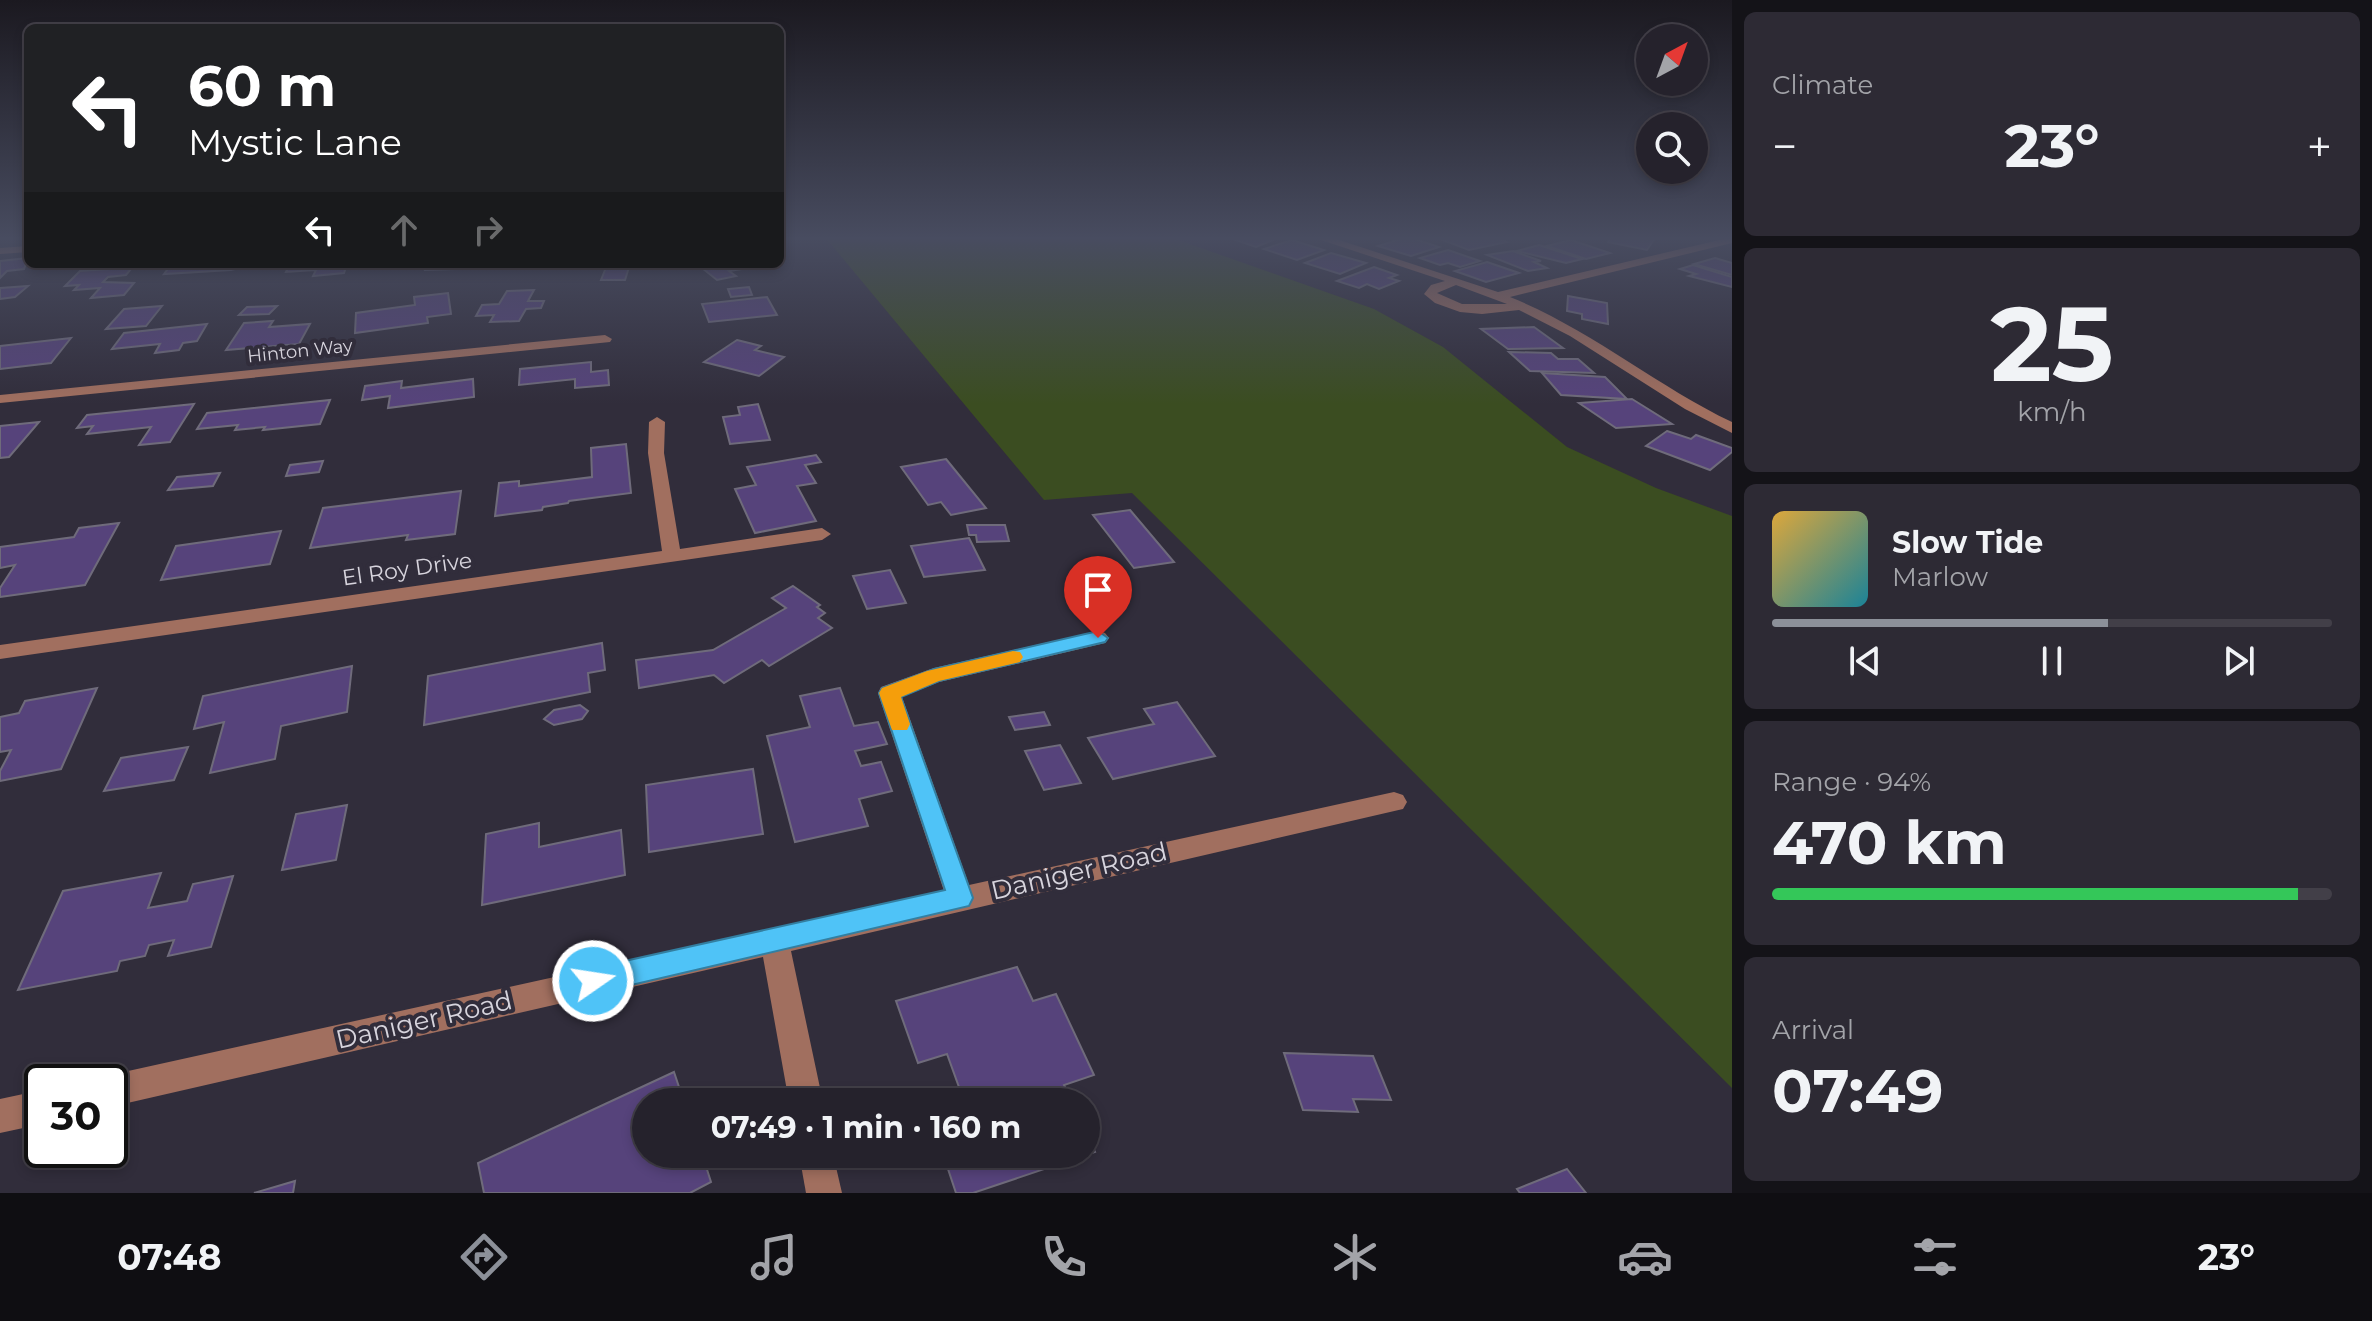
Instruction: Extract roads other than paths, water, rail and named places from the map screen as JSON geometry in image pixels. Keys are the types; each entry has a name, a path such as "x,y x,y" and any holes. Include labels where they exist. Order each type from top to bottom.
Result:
{"street":[{"path":"1431,293 1450,306 1470,310 1490,311 1517,306"},
{"path":"1483,293 1573,332 1669,396 1732,428"},
{"path":"1495,297 1513,293"},
{"name":"Hinton Way","path":"0,399 605,339"},
{"path":"657,422 656,453 672,555"},
{"name":"El Roy Drive","path":"0,652 822,534"},
{"path":"960,898 889,693 934,676 1098,638"},
{"name":"Daniger Road","path":"128,1087 1394,802"},
{"path":"774,940 803,1088"},
{"path":"0,1116 24,1111"},
{"path":"819,1168 824,1193"}]}
